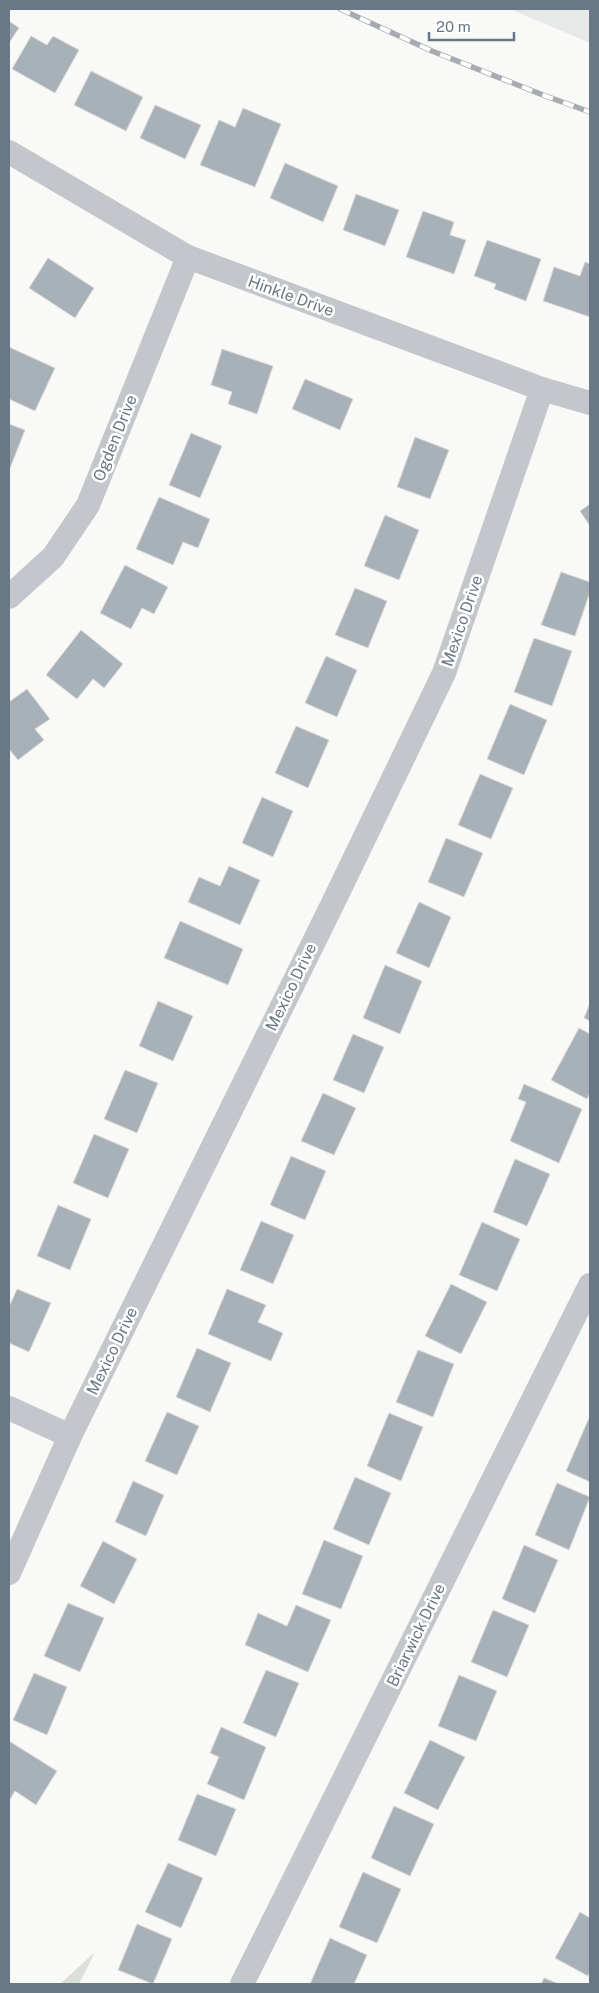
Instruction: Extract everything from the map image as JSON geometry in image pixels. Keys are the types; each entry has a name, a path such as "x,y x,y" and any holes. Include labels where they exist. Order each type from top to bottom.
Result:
{"street":[{"name":"Hinkle Drive","path":"9,152 188,257 542,389 590,403"},
{"name":"Ogden Drive","path":"9,597 53,557 88,505 188,257"},
{"name":"Mexico Drive","path":"9,1573 70,1436 444,673 542,389"},
{"name":"Briarwick Drive","path":"242,1984 590,1285"},
{"path":"9,1408 70,1436"}],"shaded area":[{"path":"510,9 590,9 590,43"},
{"path":"95,1952 79,1984 60,1984"}],"building":[{"path":"9,21 19,28 9,43"},
{"path":"31,36 47,45 53,36 79,50 55,93 12,69"},
{"path":"91,71 143,97 126,131 74,105"},
{"path":"155,105 201,125 185,159 140,138"},
{"path":"243,108 281,124 255,187 200,165 219,120 235,127"},
{"path":"285,163 338,186 323,222 270,198"},
{"path":"356,194 399,210 385,246 343,230"},
{"path":"423,211 454,222 450,235 466,240 454,274 406,257"},
{"path":"487,240 541,259 526,301 494,289 496,284 474,276"},
{"path":"48,258 94,288 75,318 29,288"},
{"path":"585,262 590,264 590,317 543,301 554,267 580,276"},
{"path":"9,347 55,368 35,411 9,399"},
{"path":"222,349 273,366 257,414 228,404 232,392 211,385"},
{"path":"305,379 353,399 340,430 292,409"},
{"path":"9,424 25,430 9,471"},
{"path":"191,433 222,446 200,498 169,485"},
{"path":"415,437 449,450 430,499 397,487"},
{"path":"159,497 210,519 198,548 183,542 173,565 136,549"},
{"path":"590,504 590,526 580,511"},
{"path":"385,515 419,530 399,580 364,566"},
{"path":"125,565 168,587 154,614 142,608 131,629 100,613"},
{"path":"561,572 590,582 590,592 575,636 541,625"},
{"path":"355,588 387,601 368,648 335,635"},
{"path":"81,630 123,664 104,688 93,679 77,699 46,675"},
{"path":"534,638 572,651 552,706 514,692"},
{"path":"326,656 357,670 337,717 305,703"},
{"path":"27,689 50,719 35,729 44,740 18,760 9,749 9,702"},
{"path":"510,704 547,720 524,775 487,759"},
{"path":"296,726 329,740 308,788 275,773"},
{"path":"480,774 513,788 491,839 458,825"},
{"path":"262,797 293,811 273,857 242,843"},
{"path":"446,838 483,853 464,897 428,882"},
{"path":"229,866 260,880 240,925 188,902 199,877 220,886"},
{"path":"419,902 451,917 429,968 396,953"},
{"path":"180,921 243,949 228,985 164,958"},
{"path":"385,965 422,981 400,1034 363,1018"},
{"path":"158,1001 193,1016 173,1061 139,1046"},
{"path":"590,1003 590,1021 584,1018"},
{"path":"579,1028 590,1034 590,1093 587,1099 551,1080"},
{"path":"353,1034 384,1047 364,1093 333,1080"},
{"path":"125,1070 158,1083 137,1133 104,1119"},
{"path":"524,1084 582,1109 559,1163 510,1141 526,1102 518,1099"},
{"path":"323,1093 356,1108 334,1155 301,1141"},
{"path":"94,1134 129,1149 108,1198 73,1183"},
{"path":"291,1156 326,1171 305,1220 270,1205"},
{"path":"515,1159 550,1174 527,1226 493,1212"},
{"path":"58,1205 91,1219 70,1270 37,1256"},
{"path":"261,1221 294,1235 273,1284 240,1270"},
{"path":"482,1222 520,1239 497,1291 459,1275"},
{"path":"451,1284 487,1302 461,1354 425,1336"},
{"path":"17,1289 51,1303 29,1352 9,1343 9,1307"},
{"path":"227,1289 266,1305 258,1322 283,1333 271,1361 208,1334"},
{"path":"197,1348 231,1363 210,1412 176,1397"},
{"path":"418,1350 454,1364 433,1417 396,1402"},
{"path":"167,1412 199,1426 177,1475 145,1461"},
{"path":"389,1413 423,1427 401,1481 367,1466"},
{"path":"590,1419 590,1482 566,1471"},
{"path":"355,1477 391,1493 369,1545 333,1529"},
{"path":"133,1481 164,1495 146,1536 115,1522"},
{"path":"557,1483 590,1497 569,1550 535,1535"},
{"path":"324,1540 363,1556 341,1609 302,1594"},
{"path":"103,1541 137,1559 114,1604 80,1586"},
{"path":"524,1545 558,1560 535,1613 502,1599"},
{"path":"68,1603 104,1618 80,1672 44,1656"},
{"path":"296,1605 331,1620 308,1672 245,1645 258,1613 287,1626"},
{"path":"493,1610 529,1625 507,1677 471,1662"},
{"path":"266,1670 299,1683 276,1737 243,1723"},
{"path":"34,1673 67,1687 47,1735 13,1720"},
{"path":"459,1675 497,1691 476,1741 438,1726"},
{"path":"221,1727 266,1747 244,1800 207,1784 219,1757 210,1753"},
{"path":"430,1740 465,1757 438,1810 404,1793"},
{"path":"9,1741 57,1771 36,1805 15,1791 9,1801"},
{"path":"197,1794 236,1809 216,1856 178,1840"},
{"path":"394,1806 434,1824 410,1876 371,1858"},
{"path":"168,1863 203,1878 181,1928 145,1912"},
{"path":"363,1872 401,1889 377,1943 339,1927"},
{"path":"580,1912 590,1918 590,1972 588,1976 555,1958"},
{"path":"137,1924 172,1939 153,1984 118,1970"},
{"path":"330,1938 367,1955 354,1984 310,1984"},
{"path":"544,1978 559,1984 541,1984"}],"railway":[{"path":"340,9 432,51 590,112"}]}
